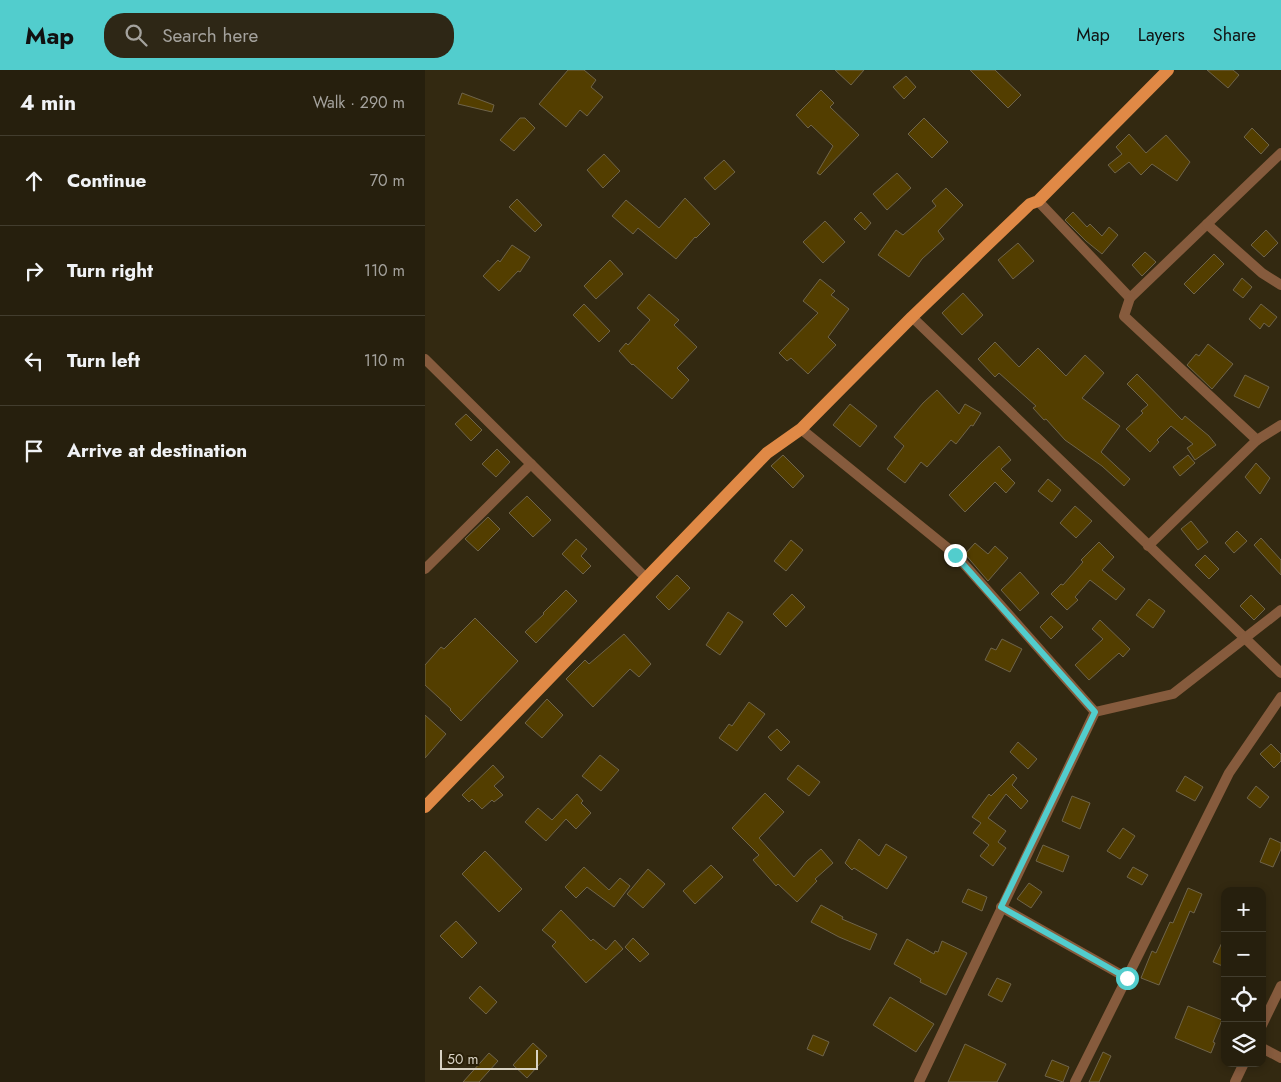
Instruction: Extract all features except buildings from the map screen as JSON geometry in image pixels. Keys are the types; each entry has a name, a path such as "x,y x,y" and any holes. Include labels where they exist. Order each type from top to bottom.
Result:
{"main road":[{"path":"425,808 767,453 801,429 912,317 1031,204 1038,201 1168,70"}],"street":[{"path":"1257,440 1124,316 1131,298 1281,153"},
{"path":"1038,201 1131,298"},
{"path":"1207,224 1262,273 1281,285"},
{"path":"912,317 1281,673"},
{"path":"425,359 646,578"},
{"path":"1148,546 1257,440 1281,425"},
{"path":"801,429 955,555 1095,712"},
{"path":"425,570 531,464"},
{"path":"425,553 433,561"},
{"path":"1095,712 1173,694 1281,610"},
{"path":"1075,1082 1229,772 1281,697"},
{"path":"919,1082 1095,712"},
{"path":"1001,907 1127,978"},
{"path":"1263,1022 1281,986"},
{"path":"1266,1050 1281,1058"},
{"path":"1235,1082 1242,1067"}],"route":[{"path":"955,555 1095,712 1001,907 1127,978"}]}
